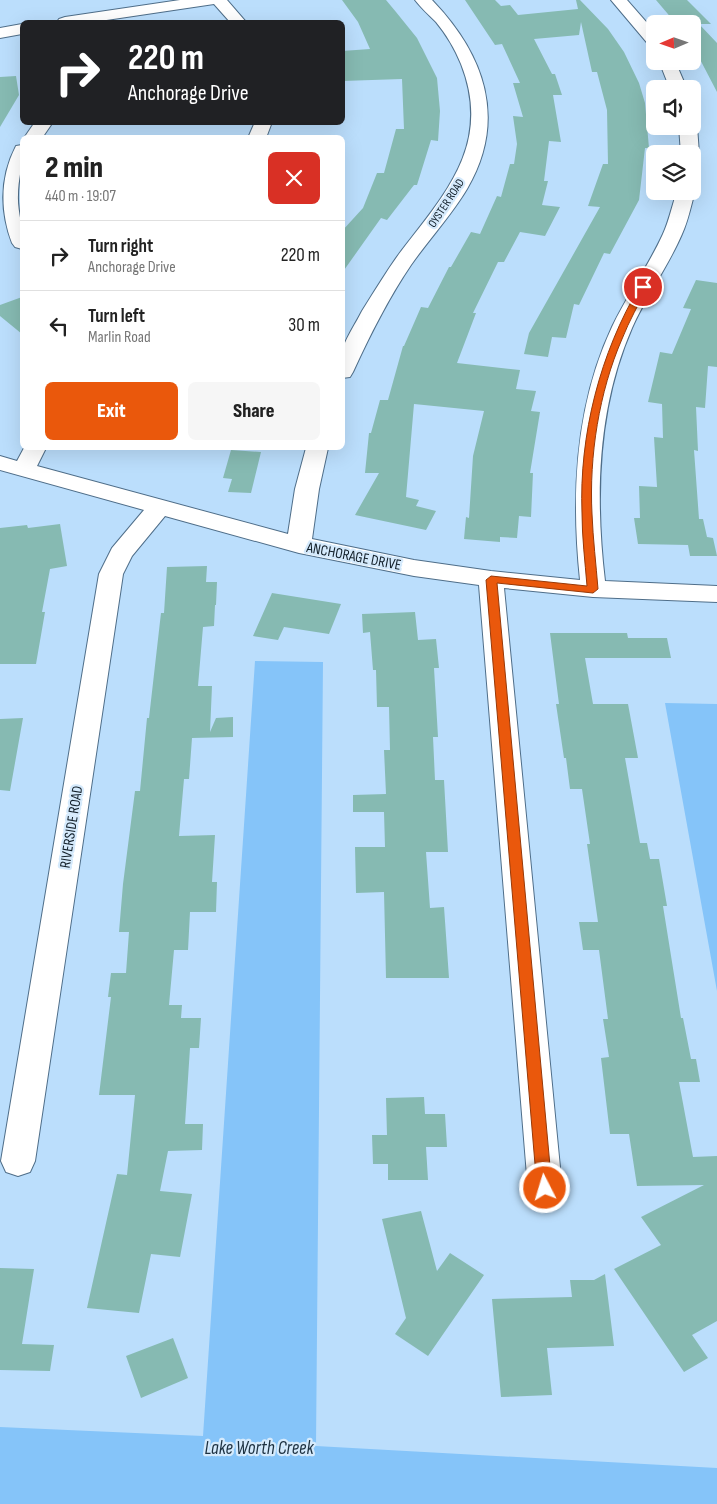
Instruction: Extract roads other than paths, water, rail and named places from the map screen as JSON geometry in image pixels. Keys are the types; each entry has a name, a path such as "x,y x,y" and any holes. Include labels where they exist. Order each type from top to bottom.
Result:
{"street":[{"path":"78,20 212,0"},
{"path":"219,0 236,20"},
{"name":"OYSTER ROAD","path":"345,365 358,337 381,297 405,260 446,208 460,185 472,157 478,135 480,103 477,83 470,64 449,28 423,0"},
{"path":"619,0 646,30"},
{"path":"0,32 20,29"},
{"path":"34,135 43,125"},
{"path":"20,154 9,177 7,195 9,213 20,239"},
{"path":"593,589 586,512 588,464 594,419 604,378 617,339 634,303 669,241 684,200"},
{"path":"24,470 33,450"},
{"path":"299,545 307,489 317,450"},
{"name":"ANCHORAGE DRIVE","path":"0,463 299,545 405,566 491,580 593,589 717,594"},
{"name":"RIVERSIDE ROAD","path":"18,1160 112,574 121,553 159,508"},
{"path":"491,580 545,1188"}],"water":[{"name":"Lake Worth Creek","path":"255,661 323,662 316,1446 717,1468 717,1504 0,1504 0,1427 203,1436"},
{"path":"665,703 717,704 717,991"}]}
